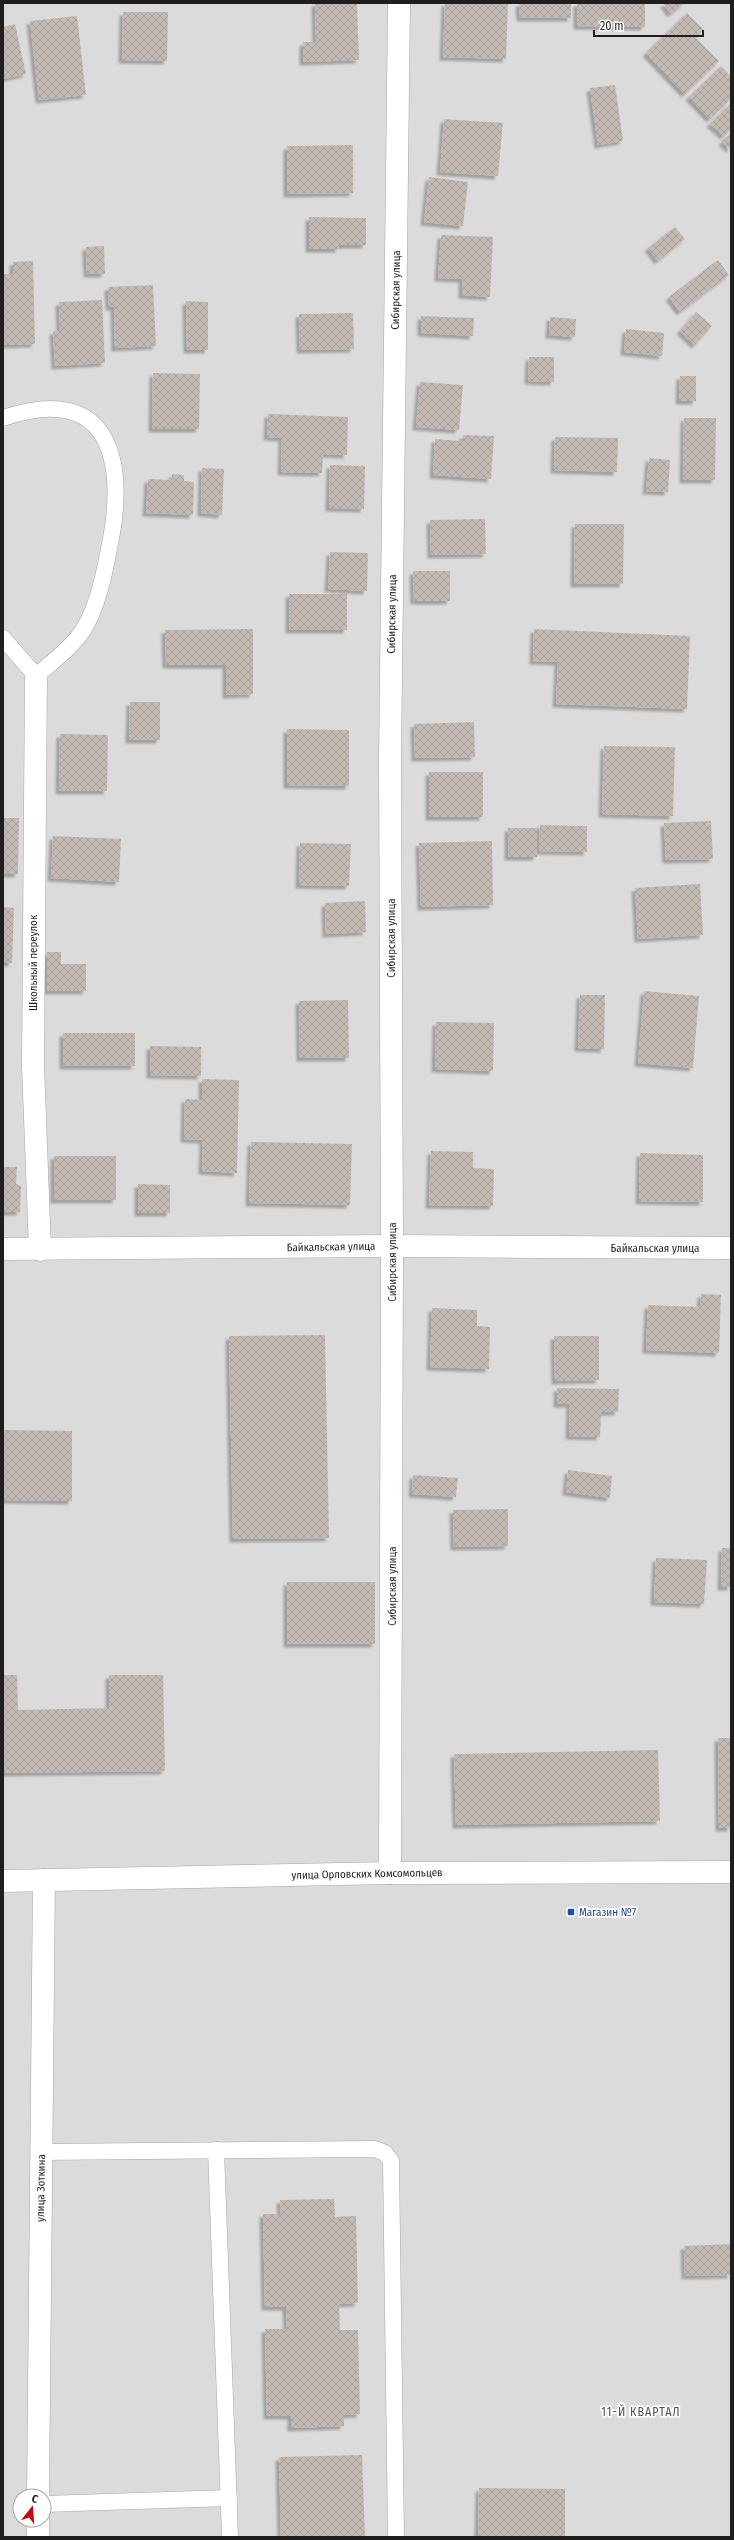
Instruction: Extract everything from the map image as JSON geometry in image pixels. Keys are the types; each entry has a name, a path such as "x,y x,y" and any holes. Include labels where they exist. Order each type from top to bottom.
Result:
{"street":[{"name":"Сибирская улица","path":"390,1873 392,1246 390,753 399,3"},
{"name":"Школьный переулок","path":"36,676 33,1065 40,1250"},
{"name":"Байкальская улица","path":"3,1249 40,1250 392,1246 731,1248"},
{"name":"улица Орловских Комсомольцев","path":"3,1881 390,1873 731,1872"},
{"name":"улица Зоткина","path":"38,2488 44,1880"}],"lane":[{"path":"3,418 20,412 55,409 70,411 90,419 103,433 115,468 114,527 105,572 94,606 85,626 74,642 36,676 3,638"},
{"path":"41,2152 375,2149 385,2153 390,2158 396,2537"},
{"path":"216,2150 230,2537"},
{"path":"52,2504 229,2498"}],"shaded area":[{"path":"3,3 731,3 731,2537 3,2537"}],"building":[{"path":"315,3 357,3 359,60 303,62 303,42 316,42"},
{"path":"445,3 508,3 506,59 443,57"},
{"path":"519,3 571,3 571,18 520,18"},
{"path":"577,3 645,3 645,27 577,26"},
{"path":"663,3 685,3 671,14"},
{"path":"123,12 168,12 167,61 122,60"},
{"path":"687,13 704,30 696,38 719,61 685,94 646,53"},
{"path":"77,16 86,95 39,100 30,21"},
{"path":"15,24 26,74 3,79 3,27"},
{"path":"721,66 731,76 731,99 710,119 689,97"},
{"path":"615,85 623,141 598,145 590,88"},
{"path":"731,103 731,129 724,136 710,124"},
{"path":"444,119 503,123 498,176 440,172"},
{"path":"731,133 731,150 722,142"},
{"path":"353,145 353,193 287,194 287,146"},
{"path":"429,177 468,182 463,226 424,222"},
{"path":"309,217 366,218 366,245 339,245 339,249 309,249"},
{"path":"675,227 685,239 658,261 648,248"},
{"path":"441,235 493,237 490,297 462,295 462,279 438,278"},
{"path":"104,246 105,274 87,274 86,247"},
{"path":"718,260 729,275 680,312 669,297"},
{"path":"33,261 35,344 3,345 3,274 13,274 13,262"},
{"path":"153,285 156,346 115,348 114,307 109,307 108,287"},
{"path":"102,300 105,363 55,366 53,331 60,331 59,302"},
{"path":"186,301 208,302 208,350 187,350"},
{"path":"696,312 712,326 695,345 680,331"},
{"path":"353,313 354,349 300,350 299,314"},
{"path":"421,316 474,318 473,336 421,333"},
{"path":"550,317 576,319 575,337 549,335"},
{"path":"626,329 664,333 662,356 624,352"},
{"path":"529,357 554,357 554,382 528,381"},
{"path":"153,373 200,374 199,429 152,429"},
{"path":"680,376 696,376 696,401 679,401"},
{"path":"420,382 463,385 459,430 416,427"},
{"path":"268,414 348,417 347,455 323,454 322,473 281,472 282,438 267,437"},
{"path":"684,418 716,418 715,480 683,480"},
{"path":"463,435 494,436 491,479 433,475 435,439 462,441"},
{"path":"555,437 618,438 617,472 554,470"},
{"path":"649,458 670,460 668,492 646,491"},
{"path":"330,465 365,466 364,509 329,508"},
{"path":"202,468 224,469 222,515 201,513"},
{"path":"172,474 184,475 184,481 194,482 193,515 146,513 148,479 172,480"},
{"path":"485,519 486,554 431,555 430,520"},
{"path":"575,524 624,524 623,584 574,584"},
{"path":"330,552 368,553 367,591 328,589"},
{"path":"413,571 450,571 450,601 414,601"},
{"path":"289,594 347,594 347,630 289,630"},
{"path":"253,629 253,694 226,695 226,665 166,665 165,630"},
{"path":"534,629 690,636 687,709 556,704 558,662 533,661"},
{"path":"130,702 160,702 160,740 129,740"},
{"path":"474,722 475,757 415,758 414,724"},
{"path":"287,729 349,730 349,786 287,785"},
{"path":"60,734 108,735 107,791 59,791"},
{"path":"604,746 675,747 673,816 602,814"},
{"path":"429,772 483,772 483,817 429,817"},
{"path":"3,818 19,818 18,874 3,874"},
{"path":"711,821 713,859 666,860 664,823"},
{"path":"540,825 587,826 587,852 539,851"},
{"path":"508,828 537,828 537,857 508,857"},
{"path":"53,836 121,839 119,882 51,878"},
{"path":"492,841 493,905 421,907 419,843"},
{"path":"300,843 351,844 349,886 299,885"},
{"path":"700,884 703,935 638,939 635,888"},
{"path":"365,901 366,932 326,934 325,903"},
{"path":"3,907 14,908 12,963 3,963"},
{"path":"47,952 61,952 61,964 86,964 86,991 47,991"},
{"path":"644,991 699,996 693,1068 638,1063"},
{"path":"580,995 605,995 604,1049 578,1048"},
{"path":"348,1000 349,1058 300,1058 299,1001"},
{"path":"436,1022 494,1023 493,1071 435,1069"},
{"path":"63,1033 135,1033 135,1066 63,1066"},
{"path":"150,1046 201,1047 201,1076 150,1075"},
{"path":"202,1079 239,1080 237,1173 202,1171 203,1140 184,1139 185,1099 202,1100"},
{"path":"251,1142 352,1144 350,1205 249,1203"},
{"path":"431,1151 473,1152 473,1168 494,1169 493,1206 429,1205"},
{"path":"640,1153 703,1155 703,1202 639,1201"},
{"path":"54,1156 116,1156 116,1200 54,1200"},
{"path":"3,1167 17,1167 16,1184 21,1186 20,1212 3,1212"},
{"path":"138,1184 170,1185 170,1213 138,1213"},
{"path":"701,1294 721,1295 719,1353 646,1350 648,1305 700,1307"},
{"path":"432,1308 477,1310 477,1326 490,1327 489,1369 430,1367"},
{"path":"325,1335 329,1538 233,1539 229,1336"},
{"path":"554,1336 599,1336 599,1380 555,1381"},
{"path":"557,1388 619,1389 618,1412 601,1412 600,1437 569,1436 570,1404 557,1404"},
{"path":"3,1430 72,1431 72,1501 3,1500"},
{"path":"568,1470 612,1476 610,1498 566,1492"},
{"path":"413,1475 458,1478 456,1497 412,1494"},
{"path":"508,1509 508,1546 454,1547 453,1510"},
{"path":"722,1548 731,1548 731,1587 721,1587"},
{"path":"656,1558 707,1560 704,1604 654,1602"},
{"path":"287,1582 375,1582 375,1644 287,1644"},
{"path":"3,1675 17,1675 18,1710 109,1708 109,1675 163,1675 165,1771 3,1773"},
{"path":"718,1738 731,1738 731,1828 719,1828"},
{"path":"658,1750 660,1821 456,1825 454,1754"},
{"path":"334,2199 335,2217 356,2216 358,2303 339,2304 340,2330 358,2330 360,2414 344,2415 344,2426 291,2428 291,2416 267,2416 265,2329 287,2329 286,2307 265,2307 263,2214 281,2214 280,2200"},
{"path":"731,2244 731,2275 685,2276 684,2246"},
{"path":"362,2455 365,2537 281,2537 279,2457"},
{"path":"479,2488 565,2489 565,2537 478,2537"}],"place":[{"name":"Магазин №7","path":"571,1912"}],"district":[{"name":"11-Й КВАРТАЛ","path":"641,2412"}]}
